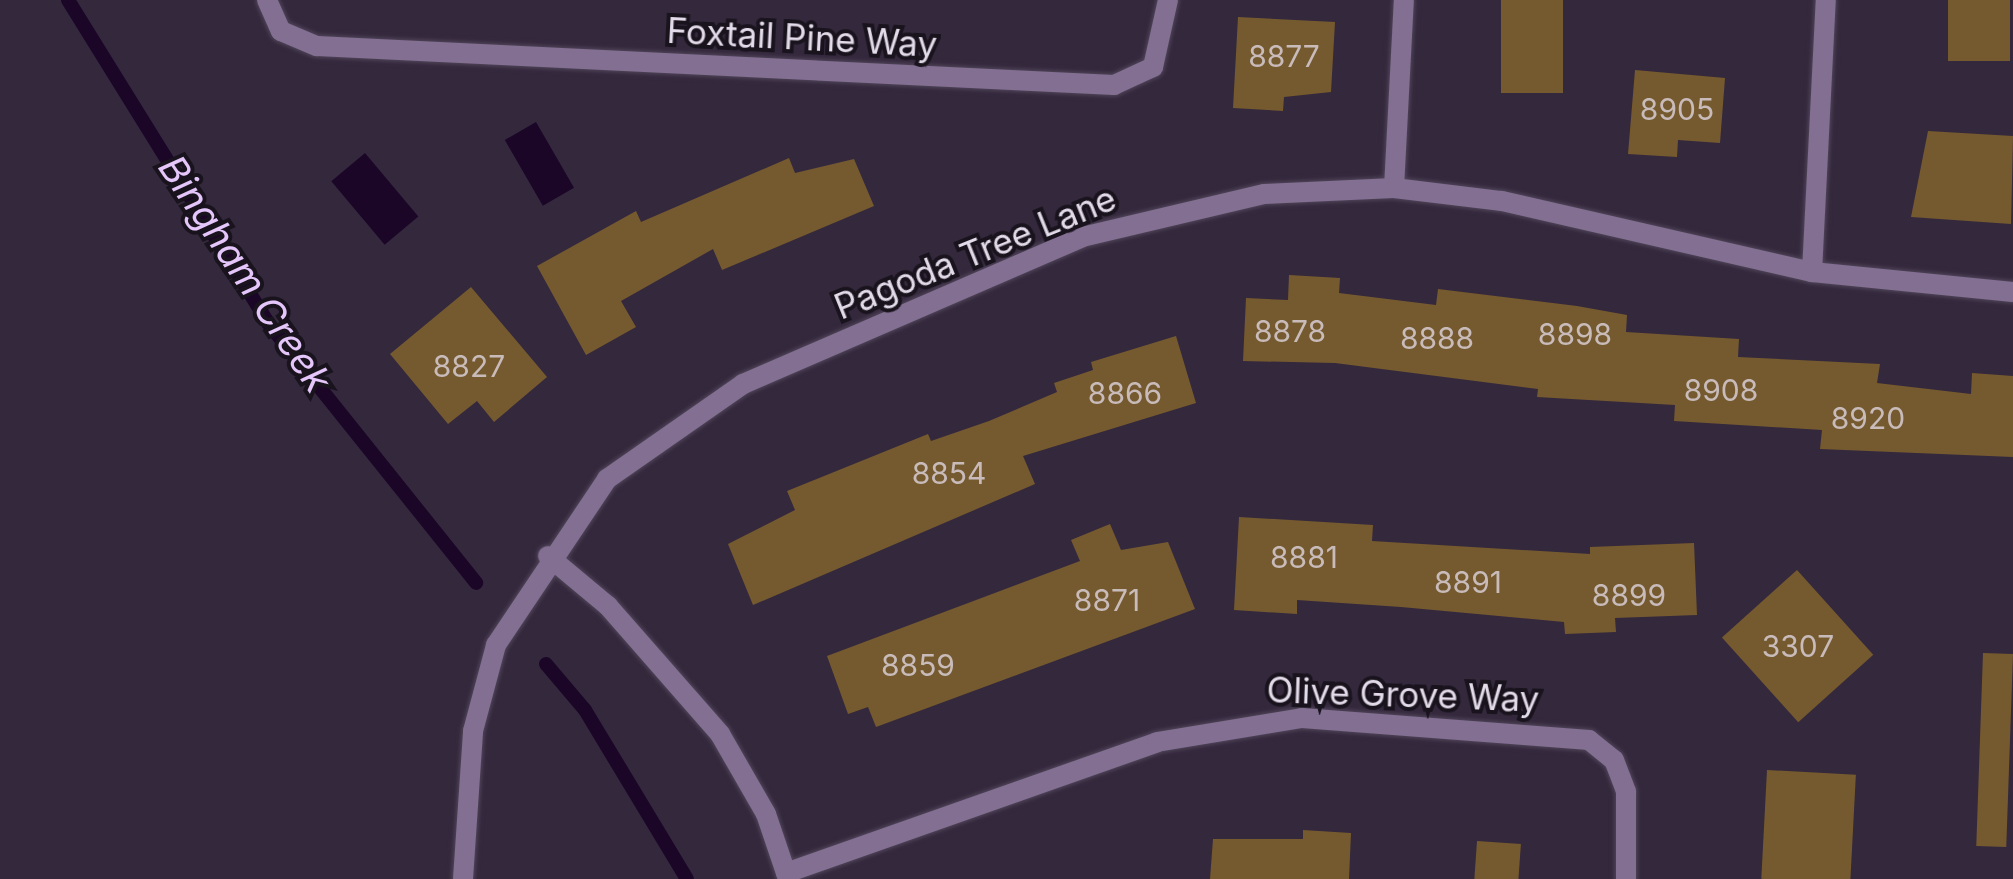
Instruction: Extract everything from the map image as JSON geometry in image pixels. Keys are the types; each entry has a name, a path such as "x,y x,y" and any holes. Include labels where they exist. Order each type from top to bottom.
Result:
{"street":[{"name":"Foxtail Pine Way","path":"268,0 281,32 317,46 1114,85 1143,77 1161,54 1168,0"},
{"path":"1394,188 1404,0"},
{"path":"1812,272 1826,0"},
{"name":"Pagoda Tree Lane","path":"463,879 478,700 504,630 548,556 636,452 743,384 1121,224 1264,194 1394,188 1502,202 1812,272 2013,292"},
{"path":"548,556 608,606 720,734 787,876"},
{"name":"Olive Grove Way","path":"787,876 1158,742 1302,718 1589,740 1621,776 1626,879"}],"shaded area":[{"path":"536,122 574,188 543,206 505,140"},
{"path":"365,153 418,217 385,245 331,181"}],"building":[{"path":"1501,0 1563,0 1563,93 1501,93"},
{"path":"1948,0 2010,0 2010,61 1948,61"},
{"path":"1238,17 1335,22 1331,92 1284,97 1283,111 1233,108"},
{"path":"1635,70 1725,78 1720,143 1678,140 1677,157 1628,154"},
{"path":"1928,131 2013,136 2011,224 1911,217"},
{"path":"789,158 795,173 854,159 874,206 722,270 713,249 621,301 636,327 586,355 537,266 636,211 641,222"},
{"path":"1289,275 1340,278 1339,293 1436,305 1438,289 1627,315 1626,332 1739,339 1738,357 1880,364 1877,383 1971,394 1972,373 2013,376 2013,457 1820,449 1822,430 1674,421 1675,405 1537,397 1538,389 1335,363 1243,361 1246,298 1288,300"},
{"path":"471,287 547,377 494,422 477,401 448,424 390,354"},
{"path":"1176,336 1196,403 1023,456 1035,484 753,605 728,544 795,510 787,491 928,434 931,441 989,421 1057,392 1054,383 1093,370 1091,362"},
{"path":"1239,517 1373,525 1372,541 1590,554 1590,547 1694,543 1697,615 1615,618 1616,632 1565,634 1564,622 1401,607 1297,600 1297,614 1234,610"},
{"path":"1110,524 1121,550 1168,542 1195,609 876,727 868,707 848,714 827,656 1080,561 1071,540"},
{"path":"1797,570 1873,655 1798,722 1722,638"},
{"path":"1983,653 2013,654 2006,847 1976,846"},
{"path":"1767,770 1856,775 1850,879 1761,879"},
{"path":"1303,830 1351,833 1349,879 1210,879 1213,839 1303,839"},
{"path":"1477,841 1521,844 1518,879 1474,879"}],"waterway":[{"name":"Bingham Creek","path":"68,0 268,323 476,583"},
{"name":"Bingham Creek","path":"546,664 585,710 687,879"}]}
